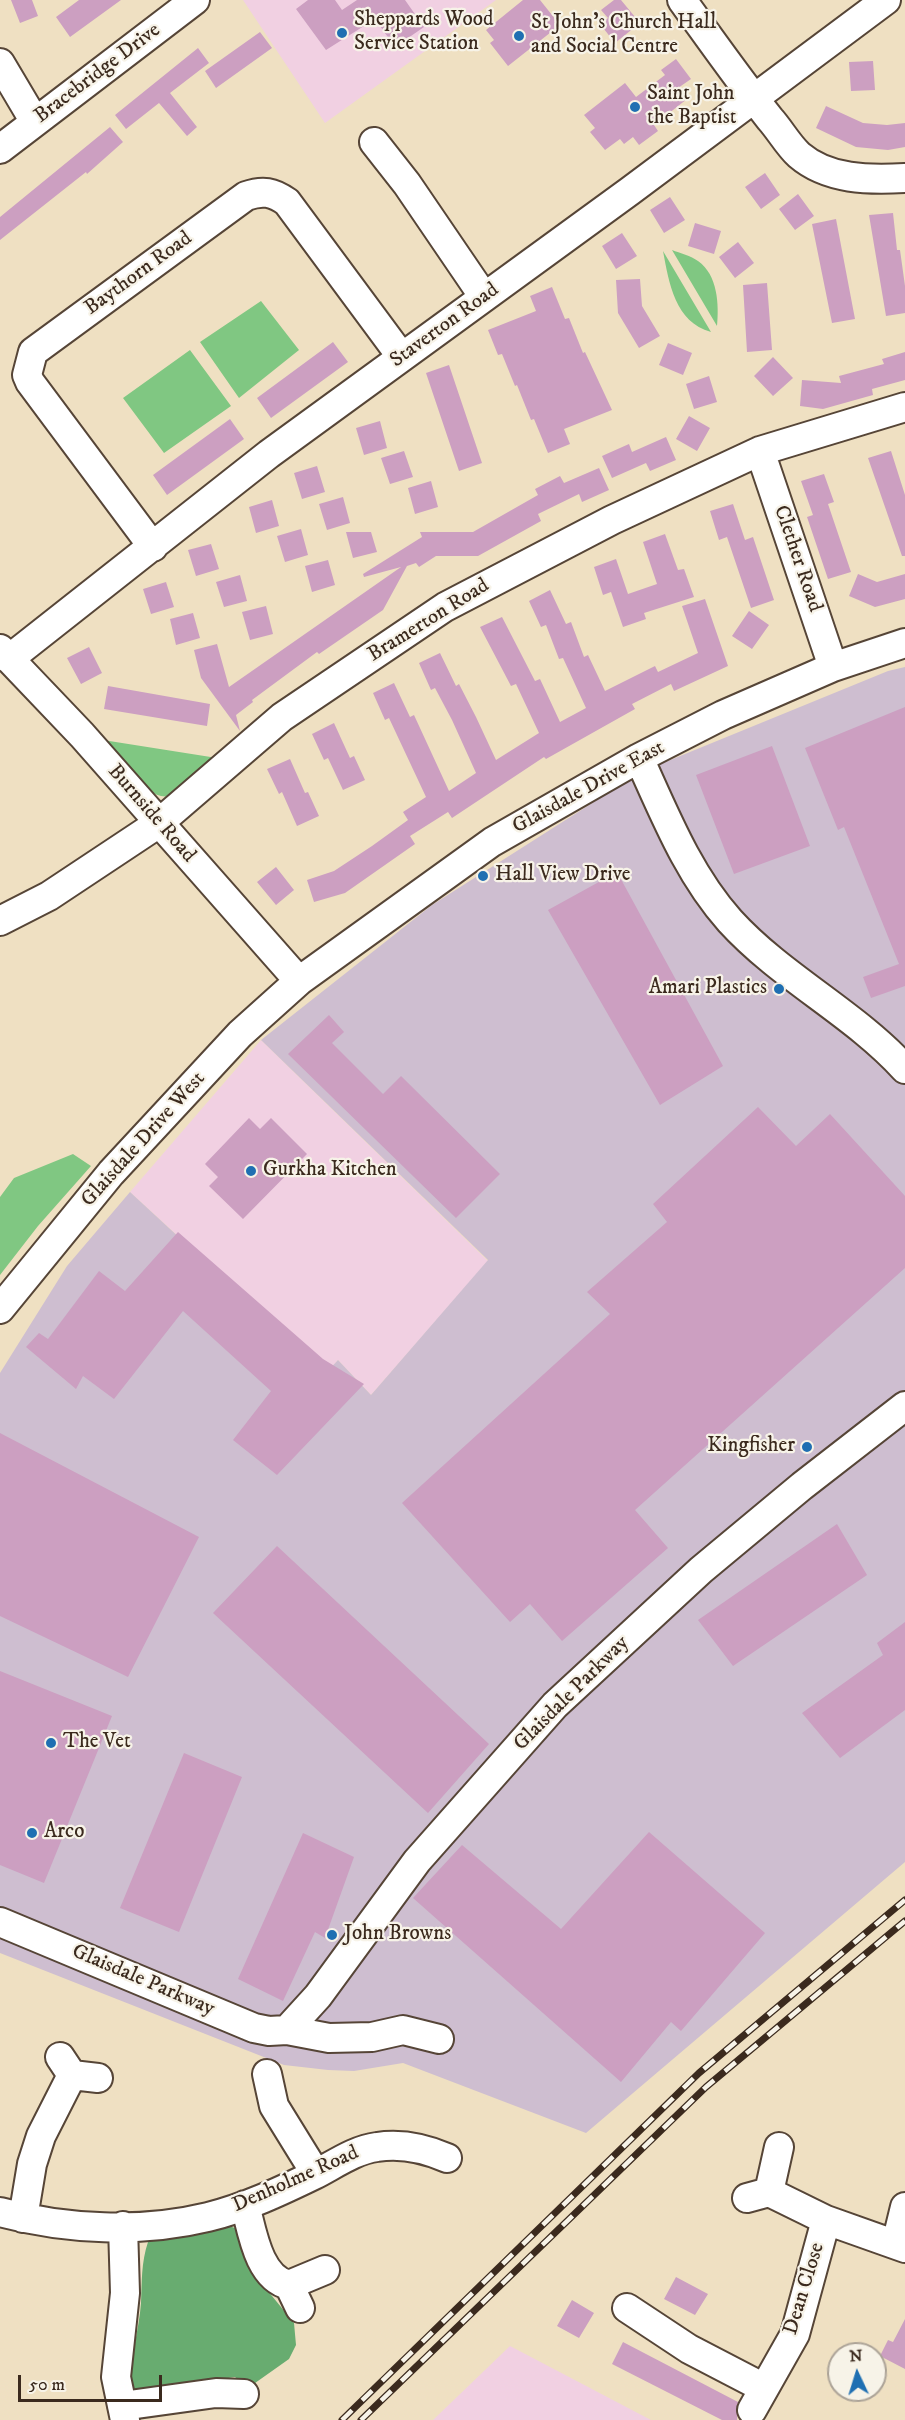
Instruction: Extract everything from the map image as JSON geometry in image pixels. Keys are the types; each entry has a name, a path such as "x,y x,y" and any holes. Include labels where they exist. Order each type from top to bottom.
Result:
{"street":[{"name":"Bracebridge Drive","path":"0,149 195,0"},
{"path":"682,0 754,98 800,155 826,170 868,180 905,178"},
{"name":"Staverton Road","path":"5,654 153,547 269,454 401,356 886,0"},
{"path":"0,63 35,122"},
{"path":"390,152 484,297"},
{"name":"Baythorn Road","path":"153,547 30,382 27,375 33,352 246,196 258,192 277,195 287,202 401,356"},
{"name":"Bramerton Road","path":"0,921 49,896 159,823 282,717 445,607 612,520 760,451 905,407"},
{"name":"Clether Road","path":"760,451 833,667"},
{"name":"Glaisdale Drive East","path":"299,981 492,842 639,758 723,715 833,667 905,643"},
{"name":"Burnside Road","path":"5,654 82,735 299,981"},
{"path":"639,758 680,847 701,886 732,922 775,963 852,1023 905,1069"},
{"name":"Glaisdale Drive West","path":"0,1309 111,1173 240,1034 299,981"},
{"name":"Glaisdale Parkway","path":"286,2030 318,1996 417,1861 555,1705 701,1570 802,1486 905,1406"},
{"name":"Glaisdale Parkway","path":"0,1922 254,2028 269,2031 286,2030 329,2038 372,2037 403,2030 439,2039"},
{"path":"11,2215 32,2164 40,2136 77,2070"},
{"path":"267,2074 264,2112 316,2174"},
{"name":"Denholme Road","path":"11,2215 75,2225 123,2226 208,2217 245,2205 316,2174 358,2152 376,2147 408,2145 447,2158"},
{"name":"Dean Close","path":"779,2147 758,2195 900,2246 905,2207"},
{"path":"245,2205 265,2267 294,2297 325,2270"},
{"name":"Dean Close","path":"627,2308 758,2399 795,2334 826,2220"},
{"path":"123,2226 125,2293 116,2377 124,2413 194,2408 244,2394"}],"shaded area":[{"path":"243,0 496,0 325,123"},
{"path":"905,667 905,1862 586,2133 403,2063 354,2071 284,2065 0,1953 0,1373 67,1266 130,1192 326,1373 338,1360 371,1395 488,1260 261,1040 432,905 641,772 888,671"},
{"path":"261,1040 488,1261 371,1395 338,1360 327,1373 130,1192"},
{"path":"510,2346 651,2420 433,2420"}],"green space":[{"path":"672,250 698,261 710,274 716,291 717,326"},
{"path":"663,251 711,332 689,320 676,300"},
{"path":"261,301 299,350 239,398 200,342"},
{"path":"190,350 231,406 164,453 123,398"},
{"path":"103,740 217,758 180,790 169,796 161,796 142,785"},
{"path":"73,1154 91,1166 38,1226 0,1275 0,1197 14,1178"},
{"path":"229,2226 235,2228 259,2280 294,2323 296,2345 289,2359 248,2388 235,2377 137,2392 129,2387 140,2313 143,2265 148,2242 155,2238"}],"building":[{"path":"11,0 32,0 38,16 20,23"},
{"path":"79,0 121,0 70,37 56,17"},
{"path":"308,0 335,0 342,10 357,0 405,0 424,27 395,47 375,19 326,50 296,9"},
{"name":"St John's Church Hall and Social Centre","path":"523,0 540,0 560,25 508,66 490,43 494,40 486,30"},
{"path":"614,0 621,0 640,23 615,43 600,24 608,18 601,10"},
{"path":"260,32 272,48 216,88 205,71"},
{"path":"198,48 209,63 170,93 197,127 187,136 159,103 126,129 115,115"},
{"name":"Saint John the Baptist","path":"676,59 691,79 678,88 687,99 654,125 658,131 639,145 633,137 624,144 620,139 605,150 590,132 595,128 584,115 625,83 636,97 665,75 661,70"},
{"path":"873,61 875,90 851,91 849,62"},
{"path":"826,106 863,123 887,125 905,123 905,147 888,150 856,147 816,128"},
{"path":"110,127 123,142 87,174 86,172 0,240 0,217"},
{"path":"765,173 780,195 761,209 745,187"},
{"path":"798,194 814,216 795,230 779,209"},
{"path":"670,197 685,220 664,233 650,210"},
{"path":"893,213 897,250 900,250 905,286 905,313 886,316 869,215"},
{"path":"836,219 855,319 832,323 812,224"},
{"path":"695,223 721,231 714,254 688,246"},
{"path":"622,233 637,256 616,269 602,246"},
{"path":"738,242 754,263 735,278 719,257"},
{"path":"640,279 642,306 660,336 639,348 618,313 616,280"},
{"path":"767,283 772,350 747,352 743,285"},
{"path":"552,287 565,319 569,318 583,353 585,352 612,410 564,429 570,444 548,453 534,419 531,420 517,385 515,386 502,354 498,355 488,330 536,311 530,296"},
{"path":"333,342 348,362 271,418 257,398"},
{"path":"668,343 692,353 683,375 659,365"},
{"path":"905,352 905,380 872,389 873,395 823,409 800,406 802,380 841,383 839,376 884,364 882,359"},
{"path":"773,357 793,378 773,396 754,376"},
{"path":"449,365 482,463 459,471 426,373"},
{"path":"709,376 717,402 694,409 686,384"},
{"path":"689,416 710,428 697,451 676,439"},
{"path":"230,419 244,439 167,495 153,475"},
{"path":"380,421 387,448 364,455 356,428"},
{"path":"666,437 676,460 650,471 646,463 612,478 602,456 629,444 632,452"},
{"path":"404,451 413,477 390,484 381,458"},
{"path":"891,451 905,495 905,556 902,556 868,458"},
{"path":"317,466 325,492 302,499 294,473"},
{"path":"599,468 609,490 582,502 579,494 538,514 541,521 478,556 436,556 419,567 416,563 407,566 383,610 319,654 317,652 252,700 253,702 236,715 240,731 201,678 194,650 217,644 229,687 401,567 364,577 363,574 422,537 420,532 473,532 538,495 535,489 560,476 564,483"},
{"path":"824,474 834,502 828,504 851,572 828,579 807,517 813,515 801,481"},
{"path":"431,481 438,507 415,514 408,488"},
{"path":"343,497 350,523 327,530 319,504"},
{"path":"272,500 279,526 256,533 249,507"},
{"path":"733,504 745,540 753,537 774,600 751,608 727,537 719,540 710,511"},
{"path":"301,529 308,555 285,562 277,536"},
{"path":"346,532 371,532 377,552 353,558"},
{"path":"665,534 678,570 684,569 694,597 644,613 646,619 623,627 611,592 603,595 594,567 616,559 628,594 657,584 643,542"},
{"path":"211,544 219,569 196,576 188,550"},
{"path":"328,560 335,585 312,592 305,566"},
{"path":"858,574 877,582 905,574 905,599 875,607 849,596"},
{"path":"240,575 247,601 224,607 216,582"},
{"path":"166,582 174,607 151,614 143,589"},
{"path":"550,590 566,624 571,622 584,657 588,655 605,691 655,666 658,672 698,653 682,606 705,599 728,666 674,691 671,684 632,704 635,709 546,759 544,757 452,818 448,812 410,836 415,844 345,893 314,902 307,880 334,871 372,846 408,820 403,812 426,797 389,718 385,720 373,693 394,683 410,717 414,715 449,791 476,773 452,720 435,688 431,690 419,663 440,653 456,686 459,684 496,760 539,733 516,684 511,686 480,627 502,617 535,681 540,679 560,722 586,708 563,658 559,659 546,625 541,627 529,601"},
{"path":"266,606 273,634 250,640 242,612"},
{"path":"749,611 769,625 752,649 732,636"},
{"path":"193,613 200,638 176,645 170,619"},
{"path":"89,647 102,673 81,684 67,658"},
{"path":"108,686 210,704 207,726 104,709"},
{"path":"905,707 905,986 871,998 863,977 899,964 844,827 838,830 805,748"},
{"path":"334,723 350,758 354,756 365,780 343,790 328,758 324,760 312,734"},
{"path":"772,746 810,846 734,874 696,775"},
{"path":"290,759 305,793 308,792 319,816 297,826 282,792 279,794 267,769"},
{"path":"276,867 294,890 276,905 257,882"},
{"path":"617,872 723,1066 660,1105 548,910"},
{"path":"329,1015 344,1032 332,1043 383,1094 401,1076 500,1174 456,1218 288,1054"},
{"path":"758,1107 796,1146 830,1114 905,1196 905,1268 635,1510 668,1548 562,1641 530,1604 510,1622 402,1503 610,1314 587,1292 667,1222 653,1204"},
{"name":"Gurkha Kitchen","path":"249,1118 260,1129 271,1118 307,1154 243,1219 209,1186 218,1177 205,1164"},
{"path":"178,1232 323,1359 364,1384 277,1475 233,1440 271,1391 183,1311 114,1399 83,1376 76,1389 26,1347 39,1333 48,1339 99,1271 125,1291"},
{"path":"0,1433 199,1537 128,1677 0,1616"},
{"path":"837,1524 867,1575 733,1666 698,1620"},
{"path":"277,1546 489,1744 428,1813 213,1613"},
{"path":"905,1622 905,1710 840,1758 802,1713 883,1655 877,1643"},
{"name":"The Vet","path":"0,1671 112,1716 44,1883 0,1865"},
{"path":"184,1753 242,1777 179,1932 120,1908"},
{"path":"649,1832 765,1933 681,2031 671,2022 621,2082 413,1898 462,1845 561,1929"},
{"path":"303,1833 354,1857 325,1938 315,1932 283,2001 238,1979"},
{"path":"676,2277 708,2294 695,2315 664,2299"},
{"path":"572,2300 594,2313 579,2338 557,2326"},
{"path":"905,2319 905,2369 887,2360 887,2342 888,2340 893,2342"},
{"path":"623,2342 738,2402 737,2420 722,2420 612,2364"}],"railway":[{"path":"342,2420 699,2073 905,1900"},
{"path":"361,2420 706,2087 905,1921"}],"place":[{"name":"Sheppards Wood Service Station","path":"342,33"},
{"name":"St John's Church Hall and Social Centre","path":"519,36"},
{"name":"Saint John the Baptist","path":"635,107"},
{"name":"Hall View Drive","path":"483,876"},
{"name":"Amari Plastics","path":"779,989"},
{"name":"Gurkha Kitchen","path":"251,1171"},
{"name":"Kingfisher","path":"807,1447"},
{"name":"The Vet","path":"51,1743"},
{"name":"Arco","path":"32,1833"},
{"name":"John Browns","path":"332,1935"}]}
